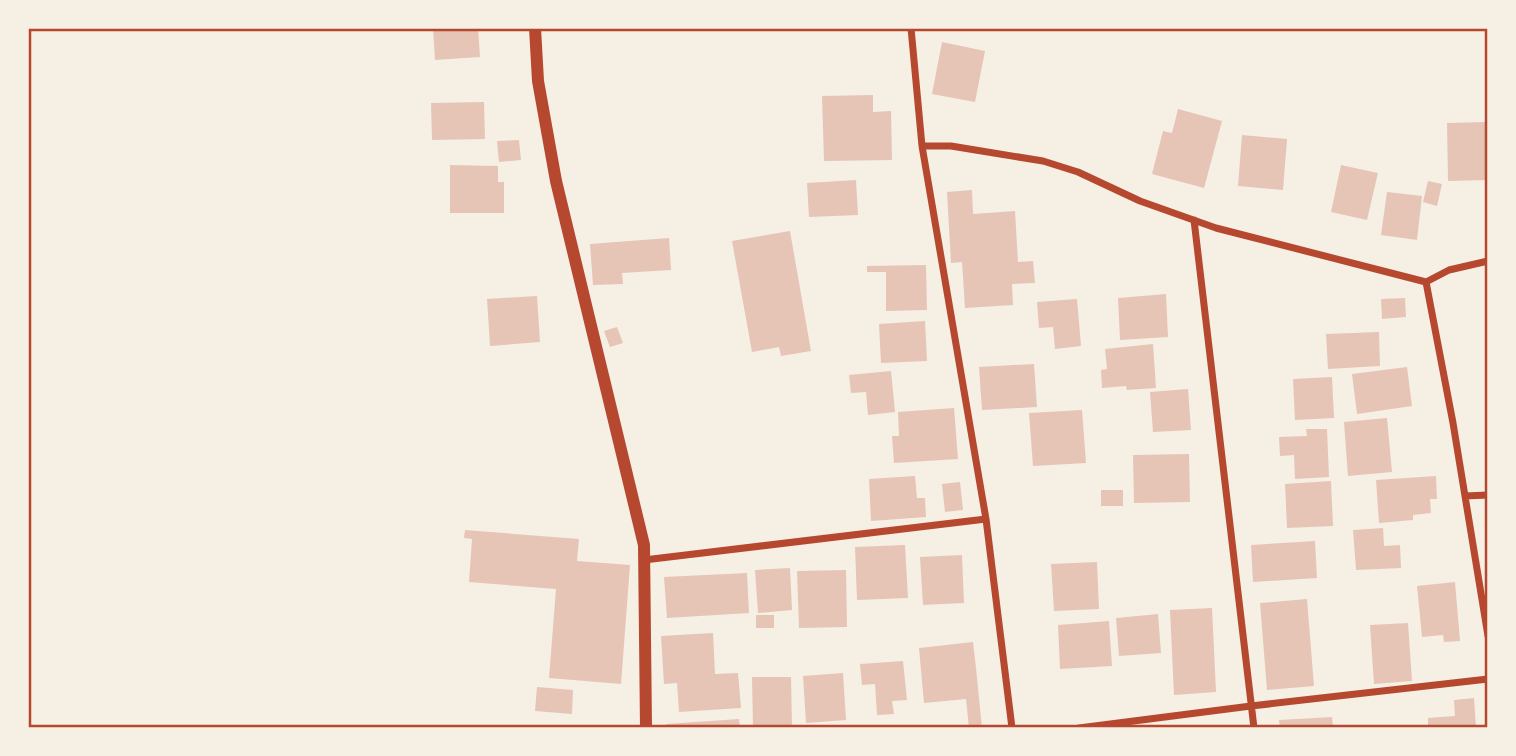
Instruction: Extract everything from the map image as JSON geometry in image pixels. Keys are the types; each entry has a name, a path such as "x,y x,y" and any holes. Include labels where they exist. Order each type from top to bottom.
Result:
{"street":[{"path":"535,28 538,81 556,181 644,545 646,728"},
{"path":"911,28 922,146 986,519 1012,728"},
{"path":"922,146 951,146 1043,161 1078,173 1140,201 1216,228 1426,282 1449,270 1488,261"},
{"path":"1194,220 1254,728"},
{"path":"1426,282 1488,636"},
{"path":"1465,496 1488,495"},
{"path":"644,560 986,519"},
{"path":"1079,728 1488,680"}],"building":[{"path":"433,28 478,28 480,57 435,60"},
{"path":"942,42 985,51 975,102 932,94"},
{"path":"873,95 873,112 891,111 892,160 824,161 822,96"},
{"path":"484,102 485,139 432,140 431,103"},
{"path":"1178,109 1222,121 1204,188 1152,174 1163,131 1172,133"},
{"path":"1488,122 1488,180 1448,181 1447,123"},
{"path":"1242,135 1287,139 1283,190 1238,186"},
{"path":"519,140 521,160 499,162 497,141"},
{"path":"450,165 498,166 498,182 504,182 504,213 450,213"},
{"path":"1341,165 1378,173 1367,220 1331,212"},
{"path":"856,180 858,215 809,217 807,183"},
{"path":"1428,181 1442,184 1437,206 1423,202"},
{"path":"972,190 973,214 1015,211 1018,262 1033,261 1035,283 1012,284 1013,305 965,308 962,262 951,263 947,192"},
{"path":"1387,192 1422,196 1417,240 1381,235"},
{"path":"790,231 811,351 781,356 779,347 752,352 732,241"},
{"path":"669,238 671,270 622,273 623,284 593,285 590,244"},
{"path":"926,265 927,310 886,311 886,272 867,272 867,266"},
{"path":"1166,294 1168,337 1120,340 1118,298"},
{"path":"537,296 540,342 490,346 487,299"},
{"path":"1405,298 1406,317 1382,319 1381,299"},
{"path":"1077,299 1081,346 1055,349 1053,327 1039,328 1037,302"},
{"path":"925,321 927,361 881,363 879,324"},
{"path":"617,327 623,343 610,347 604,331"},
{"path":"1379,332 1380,366 1328,369 1326,334"},
{"path":"1153,344 1156,388 1102,388 1101,370 1107,369 1105,349"},
{"path":"1034,364 1037,407 982,410 979,367"},
{"path":"1407,367 1412,406 1357,414 1352,374"},
{"path":"891,371 895,412 868,415 866,392 851,393 849,375"},
{"path":"1332,377 1334,418 1295,420 1293,379"},
{"path":"1188,389 1191,430 1153,432 1150,392"},
{"path":"954,408 958,459 894,463 892,436 899,436 898,412"},
{"path":"1082,410 1086,463 1033,466 1029,413"},
{"path":"1387,418 1392,472 1348,476 1344,422"},
{"path":"1306,429 1327,429 1329,477 1295,479 1294,455 1280,456 1279,437 1307,436"},
{"path":"1189,454 1190,502 1134,503 1133,455"},
{"path":"915,476 917,498 925,498 926,517 871,521 869,479"},
{"path":"1436,476 1437,499 1430,499 1431,513 1413,515 1413,520 1379,523 1376,480"},
{"path":"1331,481 1333,526 1287,528 1285,484"},
{"path":"960,482 963,510 945,512 942,484"},
{"path":"1101,490 1123,490 1123,506 1101,506"},
{"path":"1383,528 1384,546 1400,545 1401,568 1356,570 1353,530"},
{"path":"465,530 579,539 577,561 630,565 621,684 549,678 556,589 469,582 472,539 464,538"},
{"path":"1315,541 1317,578 1253,582 1251,545"},
{"path":"905,545 908,598 857,600 855,547"},
{"path":"962,555 964,603 923,605 920,557"},
{"path":"1097,562 1099,609 1054,611 1051,564"},
{"path":"790,568 792,610 758,613 755,570"},
{"path":"846,570 847,627 799,628 797,571"},
{"path":"747,573 749,613 667,618 664,577"},
{"path":"1455,582 1460,641 1444,642 1443,635 1422,637 1417,586"},
{"path":"1307,599 1314,686 1267,690 1260,603"},
{"path":"1212,608 1216,692 1174,695 1170,610"},
{"path":"1158,614 1161,653 1119,656 1116,618"},
{"path":"756,615 774,615 774,628 756,628"},
{"path":"1109,621 1112,666 1060,669 1058,625"},
{"path":"1408,623 1412,681 1374,684 1370,625"},
{"path":"713,633 715,674 738,673 741,708 679,712 677,683 664,684 661,636"},
{"path":"973,642 982,728 969,728 966,699 924,703 919,648"},
{"path":"903,661 907,700 892,701 894,714 877,715 875,684 862,685 860,664"},
{"path":"843,673 846,720 806,723 803,676"},
{"path":"752,677 791,677 792,727 753,728"},
{"path":"537,687 573,690 572,714 535,711"},
{"path":"1474,698 1476,728 1428,728 1428,718 1455,716 1454,700"},
{"path":"1332,717 1333,728 1280,728 1279,720"},
{"path":"739,719 740,728 666,728 666,724"}]}
